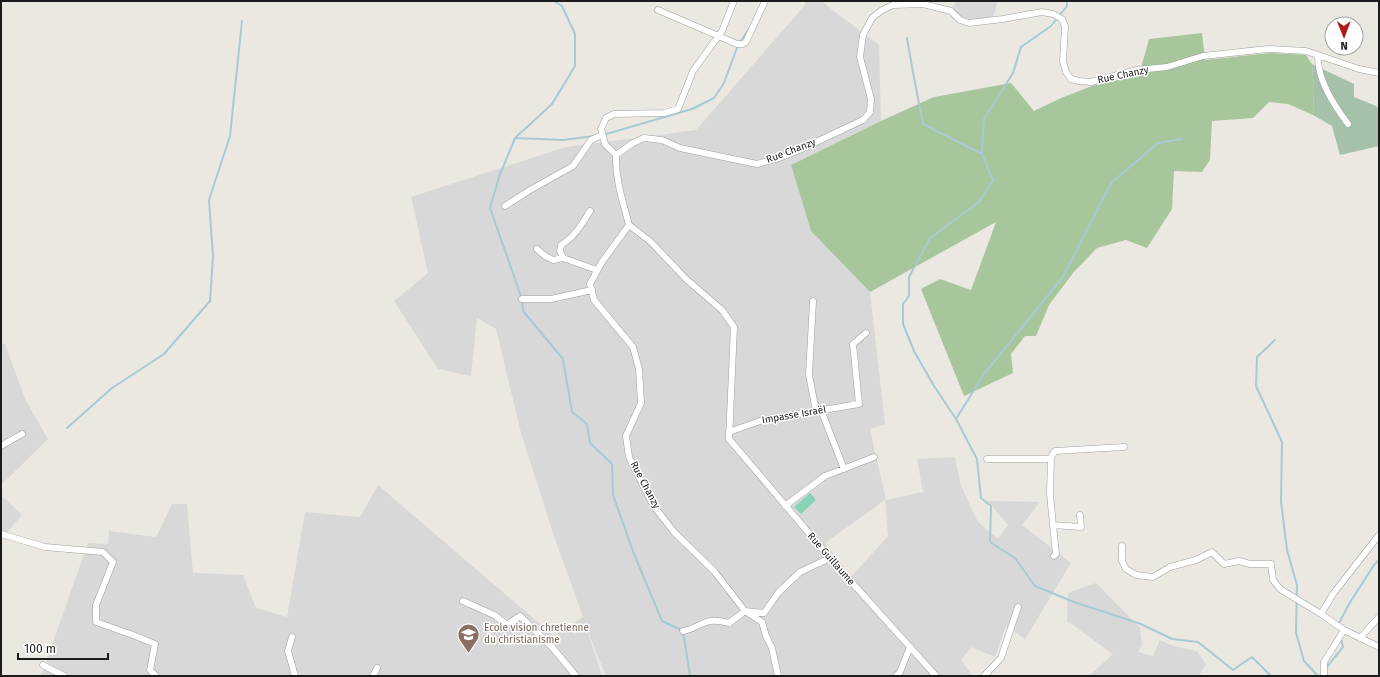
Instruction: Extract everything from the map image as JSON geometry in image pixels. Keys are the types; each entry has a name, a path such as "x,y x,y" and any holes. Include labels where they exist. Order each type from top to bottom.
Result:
{"street":[{"path":"729,432 734,328 722,310 686,279 651,242 629,225 619,187 616,155 605,144 600,129 606,118 614,114 664,114 678,109 693,71 722,31 734,1"},
{"path":"658,10 737,44 745,43 765,1"},
{"name":"Rue Chanzy","path":"616,155 633,143 644,138 662,140 680,148 757,164 797,151 863,120 870,112 871,99 860,56 863,35 872,18 882,10 893,5 923,4 951,12 960,20 969,24 1003,19 1034,12 1053,14 1062,19 1066,26 1063,61 1066,72 1071,79 1079,81 1091,82 1137,70 1167,66 1203,56 1268,49 1306,51 1359,69 1379,73"},
{"path":"1318,55 1320,70 1325,84 1336,107 1348,124"},
{"path":"505,206 573,166 591,140 602,135"},
{"path":"563,258 560,252 561,245 568,241 578,231 590,211"},
{"path":"522,299 551,299 592,290 590,284 597,270 629,225"},
{"path":"537,249 545,256 553,260 563,258 597,270"},
{"name":"Rue Chanzy","path":"592,290 594,300 633,347 639,369 641,403 626,436 629,457 653,505 674,532 714,571 745,611 762,622 766,636 772,648 778,676"},
{"path":"813,301 809,375 819,410 844,469"},
{"name":"Impasse Israël","path":"729,432 763,420 859,404 853,344 866,333"},
{"name":"Rue Guillaume","path":"729,432 729,439 785,506 936,676"},
{"path":"1,446 22,434"},
{"path":"1054,556 1056,554 1050,494 1052,454 1055,451 1124,447"},
{"path":"785,506 825,476 874,457"},
{"path":"987,459 1051,459"},
{"path":"1053,525 1080,527 1080,515"},
{"path":"1,534 45,547 104,552 113,562 96,605 96,622 155,644 150,670 156,676"},
{"path":"1321,614 1333,594 1379,535"},
{"path":"1122,546 1122,561 1126,569 1136,575 1153,577 1170,566 1196,560 1212,552 1224,564 1239,561 1250,564 1271,564 1273,580 1280,589 1344,630 1379,647"},
{"path":"683,631 690,630 705,622 729,622 745,611 764,613 778,593 800,572 830,558"},
{"path":"463,600 494,615 506,624 520,616 552,647 576,676"},
{"path":"984,676 1001,658 1018,607"},
{"path":"1360,638 1379,617"},
{"path":"1324,676 1324,662 1344,630"},
{"path":"292,637 288,651 295,676"},
{"path":"896,676 900,672 910,647"},
{"path":"43,665 64,676"},
{"path":"373,676 377,668"}],"shaded area":[{"path":"805,1 822,1 879,45 881,121 791,165 811,231 870,292 885,424 870,429 886,500 923,492 917,459 955,457 961,486 978,522 998,539 1008,525 988,501 1040,502 1022,525 1071,563 1025,639 1006,626 995,657 971,647 961,660 973,676 940,676 935,670 929,676 606,676 586,627 602,676 41,676 88,543 108,544 109,531 156,537 172,504 187,504 193,573 243,575 256,608 287,617 305,512 360,517 378,485 554,636 583,617 554,536 521,433 496,329 477,318 471,376 438,369 394,301 428,273 411,197 566,147 696,130 805,5","holes":["885,500 888,536 851,577 825,543"]},
{"path":"956,1 998,1 992,19 971,21 962,17 952,9"},
{"path":"1,343 5,344 25,399 48,439 1,485"},
{"path":"1,495 22,515 1,539"},
{"path":"1096,583 1140,628 1142,645 1138,652 1153,656 1160,640 1173,646 1197,651 1206,664 1199,676 1089,676 1113,654 1067,621 1068,593"}],"green space":[{"path":"1202,33 1205,60 1270,53 1306,55 1312,64 1314,90 1313,115 1288,104 1269,102 1253,118 1212,121 1210,160 1202,172 1174,171 1172,209 1147,248 1126,240 1097,248 1073,273 1049,305 1036,336 1025,336 1011,354 1013,373 964,396 921,289 940,279 971,290 996,222 870,292 811,231 791,165 934,97 1011,83 1034,111 1061,98 1092,86 1139,75 1149,39"},
{"path":"1312,64 1354,84 1354,97 1376,106 1379,109 1379,146 1340,155 1332,126 1313,115 1314,90"},
{"path":"810,493 816,500 801,514 794,507"}],"waterway":[{"path":"515,138 552,104 575,66 575,34 562,6 554,1"},
{"path":"1067,1 1067,6 1051,26 1021,47 1013,73 984,119 982,154 993,180 979,202 930,238 909,277 909,296 903,304 903,324 914,351 934,386 956,419 977,459 981,498 991,506 990,542 1015,558 1035,586 1074,602 1141,624 1172,639 1198,642 1233,670 1252,657 1271,676"},
{"path":"67,428 112,388 164,354 210,301 213,256 209,200 230,136 242,21"},
{"path":"740,42 749,29"},
{"path":"907,38 923,124 982,154"},
{"path":"603,135 692,109 714,98 724,83 738,45"},
{"path":"595,136 563,140 515,138 499,177 490,208 522,299 523,311 563,359 572,412 587,424 590,443 612,464 613,495 634,554 662,621 683,631 690,676"},
{"path":"956,419 984,374 1063,277 1111,183 1158,143 1182,139"},
{"path":"1275,340 1257,357 1256,386 1282,442 1281,501 1287,550 1297,585 1296,633 1304,661 1318,676"},
{"path":"1338,625 1349,604 1374,565 1379,560"},
{"path":"1326,668 1343,647 1341,639"}],"place":[{"name":"Ecole vision chretienne du christianisme","path":"468,654"}]}
